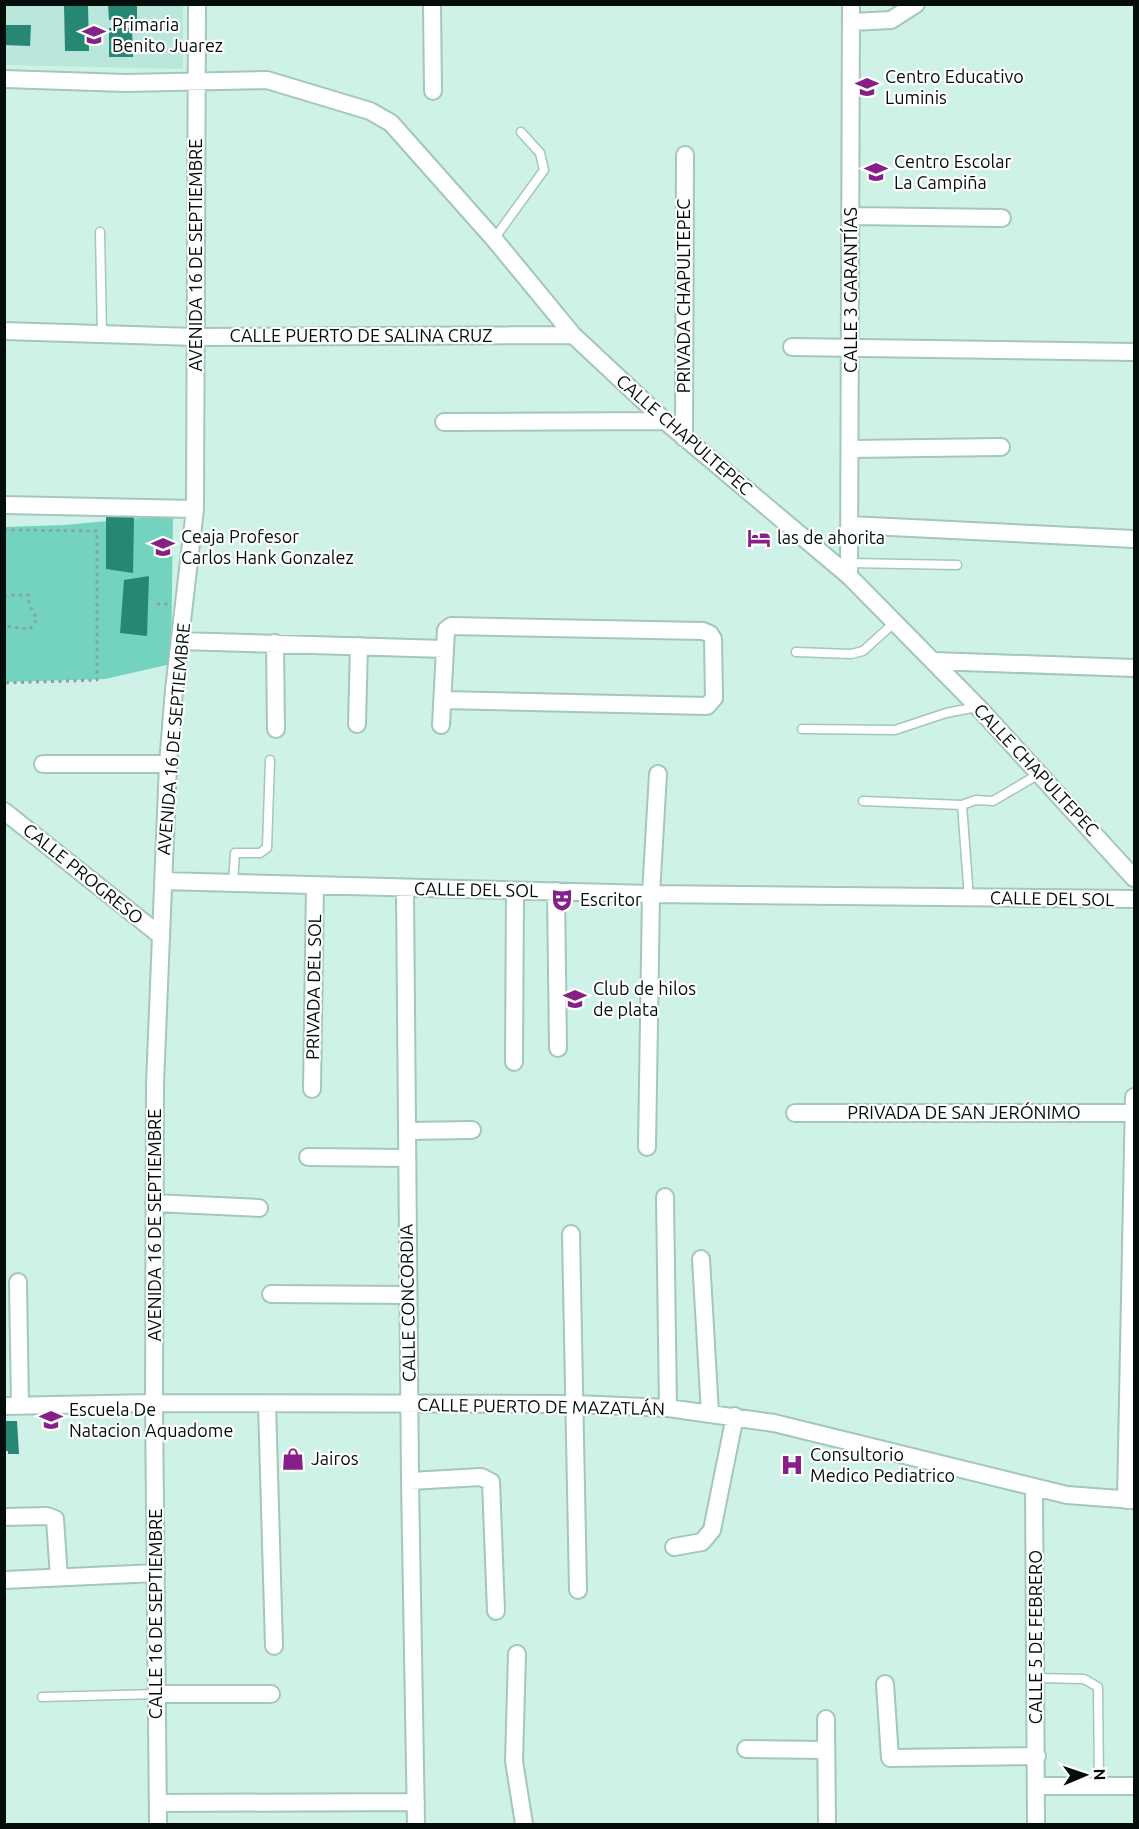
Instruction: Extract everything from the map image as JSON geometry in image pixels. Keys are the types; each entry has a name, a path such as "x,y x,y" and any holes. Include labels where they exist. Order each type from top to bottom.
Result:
{"street":[{"name":"AVENIDA 16 DE SEPTIEMBRE","path":"154,1403 154,1203 160,936 168,764 195,508 197,4"},
{"name":"CALLE 3 GARANTÍAS","path":"849,570 851,4"},
{"path":"852,22 891,20 914,8 916,4"},
{"path":"431,6 433,91"},
{"name":"CALLE CHAPULTEPEC","path":"4,80 126,82 250,79 281,82 383,118 400,131 494,239 573,335 684,438 849,570 1134,878"},
{"name":"PRIVADA CHAPULTEPEC","path":"684,438 685,155"},
{"path":"852,216 1002,218"},
{"name":"CALLE PUERTO DE SALINA CRUZ","path":"4,331 195,337 573,335"},
{"path":"792,347 1134,351"},
{"path":"444,422 665,421"},
{"path":"850,449 1001,447"},
{"path":"4,505 195,508"},
{"path":"850,525 1134,539"},
{"path":"441,725 446,630 455,625 704,631 713,639 714,698 708,706 443,700"},
{"path":"180,641 445,649"},
{"path":"275,643 276,729"},
{"path":"357,724 359,646"},
{"path":"934,661 1134,668"},
{"path":"43,764 168,764"},
{"path":"647,1148 651,894 658,774"},
{"name":"CALLE PROGRESO","path":"4,811 160,936"},
{"name":"CALLE DEL SOL","path":"163,881 651,894 1134,899"},
{"name":"PRIVADA DEL SOL","path":"312,1089 315,886"},
{"name":"CALLE CONCORDIA","path":"405,888 409,1405 416,1824"},
{"path":"514,891 514,1062"},
{"path":"556,891 558,1048"},
{"path":"1130,1500 1134,1097"},
{"name":"PRIVADA DE SAN JERÓNIMO","path":"795,1113 1134,1113"},
{"path":"407,1131 472,1130"},
{"path":"308,1157 407,1158"},
{"path":"665,1197 668,1408"},
{"path":"154,1203 259,1208"},
{"path":"571,1234 578,1590"},
{"path":"701,1259 710,1413"},
{"path":"12,1406 18,1282"},
{"path":"271,1294 408,1295"},
{"name":"CALLE PUERTO DE MAZATLÁN","path":"12,1406 154,1403 575,1404 668,1408 735,1416 1034,1488 1090,1498 1130,1500"},
{"name":"CALLE 16 DE SEPTIEMBRE","path":"154,1403 158,1824"},
{"path":"267,1404 274,1646"},
{"path":"674,1547 702,1542 712,1530 735,1416"},
{"path":"410,1481 481,1477 491,1482 496,1611"},
{"name":"CALLE 5 DE FEBRERO","path":"1034,1488 1036,1824"},
{"path":"4,1517 47,1516 56,1519 59,1577"},
{"path":"4,1580 156,1573"},
{"path":"516,1654 514,1761 524,1824"},
{"path":"885,1684 890,1758 1037,1756"},
{"path":"157,1694 271,1694"},
{"path":"826,1719 827,1824"},
{"path":"746,1749 826,1750"},
{"path":"1036,1786 1134,1786"},
{"path":"158,1803 416,1802"}],"lane":[{"path":"494,239 544,170 540,153 521,132"},
{"path":"100,232 102,334"},
{"path":"849,570 957,565"},
{"path":"796,652 851,654 863,651 895,622"},
{"path":"802,729 895,730 946,713 978,707"},
{"path":"233,882 235,853 260,853 267,848 270,760"},
{"path":"863,801 962,805 976,800 993,801 1039,774"},
{"path":"962,805 969,898"},
{"path":"1036,1678 1084,1679 1098,1687 1099,1786"},
{"path":"42,1697 157,1694"}],"path":[{"path":"4,530 97,531 97,680 4,683"},
{"path":"4,595 29,595 29,603 38,620 30,629 4,626"}],"shaded area":[{"name":"Primaria Benito Juarez","path":"5,5 183,5 183,69 5,65"}],"green space":[{"path":"173,515 171,664 105,679 5,682 5,527 65,525"}],"building":[{"path":"64,4 88,4 89,51 65,51"},
{"path":"108,4 137,4 137,19 109,20"},
{"path":"4,25 31,25 30,46 4,45"},
{"path":"109,28 132,28 133,57 109,57"},
{"path":"106,516 134,517 133,573 106,569"},
{"path":"149,576 147,636 120,633 124,580"},
{"path":"4,1421 17,1421 19,1454 8,1454 8,1451 4,1451"}],"place":[{"name":"Primaria Benito Juarez","path":"94,35"},
{"name":"Centro Educativo Luminis","path":"867,87"},
{"name":"Centro Escolar La Campiña","path":"876,172"},
{"name":"las de ahorita","path":"759,538"},
{"name":"Ceaja Profesor Carlos Hank Gonzalez","path":"163,547"},
{"name":"Escritor","path":"562,900"},
{"name":"Club de hilos de plata","path":"575,999"},
{"name":"Escuela De Natacion Aquadome","path":"51,1420"},
{"name":"Jairos","path":"293,1459"},
{"name":"Consultorio Medico Pediatrico","path":"792,1465"}]}
